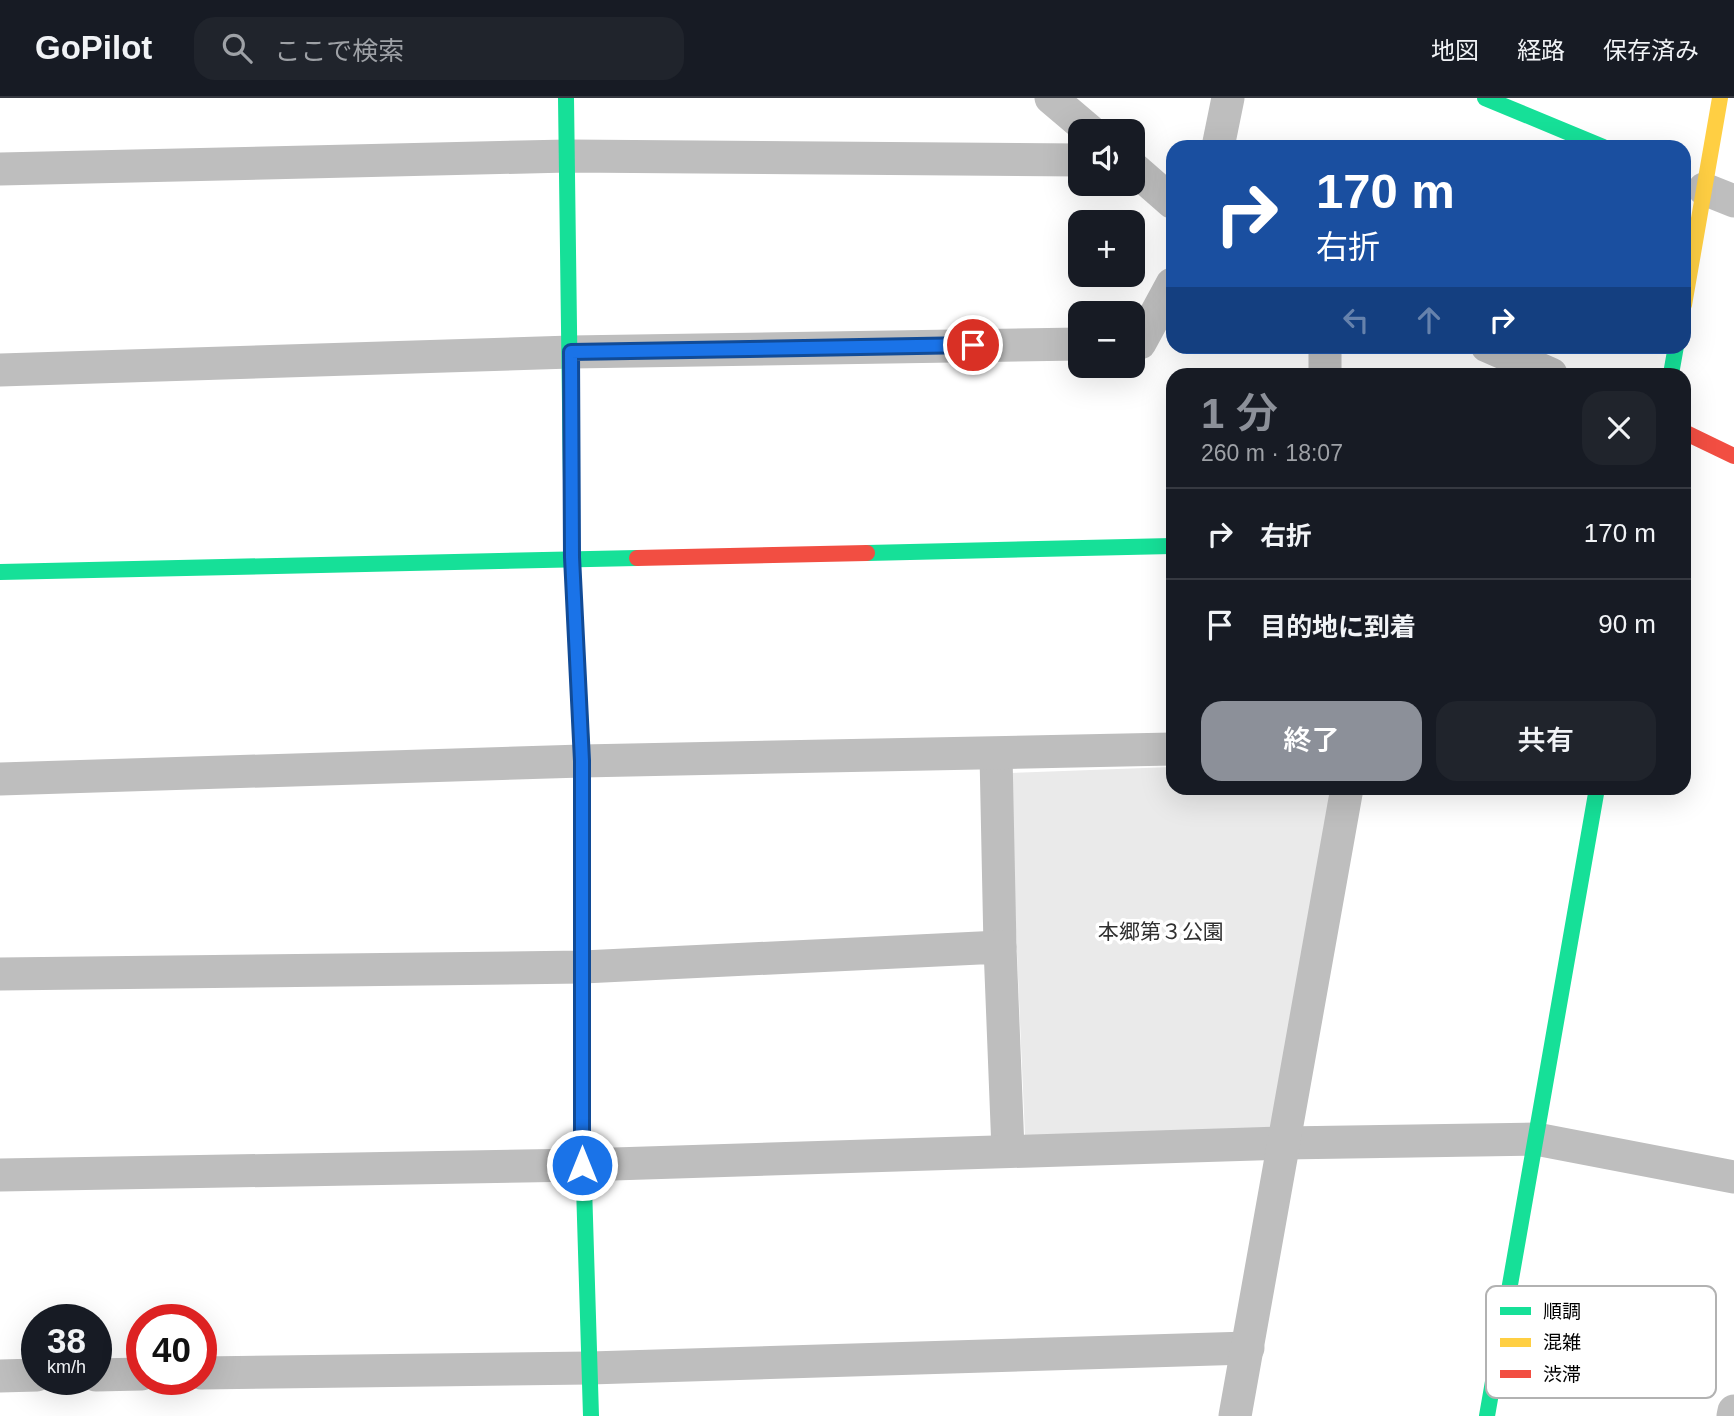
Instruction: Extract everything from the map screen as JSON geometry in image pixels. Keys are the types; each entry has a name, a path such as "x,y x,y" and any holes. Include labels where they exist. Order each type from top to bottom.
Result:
{"street":[{"path":"565,98 571,352 572,557 582,761 582,1165 591,1416"},
{"path":"1051,98 1076,119"},
{"path":"1219,140 1227,98"},
{"path":"1485,98 1586,140"},
{"path":"1691,269 1707,190 1720,98"},
{"path":"0,169 568,156 1068,160"},
{"path":"1145,178 1166,197"},
{"path":"1145,334 1166,295"},
{"path":"0,370 571,352 1068,344"},
{"path":"1505,354 1537,368"},
{"path":"1691,435 1734,456"},
{"path":"0,572 572,557 1166,546"},
{"path":"0,779 582,761 1166,749"},
{"path":"996,754 1007,1150"},
{"path":"1235,1416 1346,795"},
{"path":"1510,1286 1596,795"},
{"path":"0,974 583,967 1000,947"},
{"path":"0,1175 582,1165 1007,1150 1535,1139 1734,1177"},
{"path":"217,1373 590,1368 1248,1348"},
{"path":"0,1376 21,1375"},
{"path":"1487,1416 1490,1398"},
{"path":"1733,1416 1734,1410"}],"green space":[{"name":"本郷第３公園","path":"1166,767 1166,795 1332,795 1273,1124 1256,1138 1025,1135 1009,773"}],"traffic: fast":[{"path":"566,98 572,557 582,752"},
{"path":"1485,98 1586,140"},
{"path":"1672,368 1675,354"},
{"path":"867,553 1166,546"},
{"path":"0,572 637,558"},
{"path":"1510,1286 1596,795"},
{"path":"582,1120 591,1416"},
{"path":"1487,1416 1490,1398"}],"traffic: slow":[{"path":"1691,265 1720,98"},
{"path":"582,752 582,1120"}],"traffic: jam":[{"path":"1691,435 1734,456"},
{"path":"637,558 867,553"}],"route":[{"path":"582,1165 582,761 572,557 571,352 973,345"}]}
